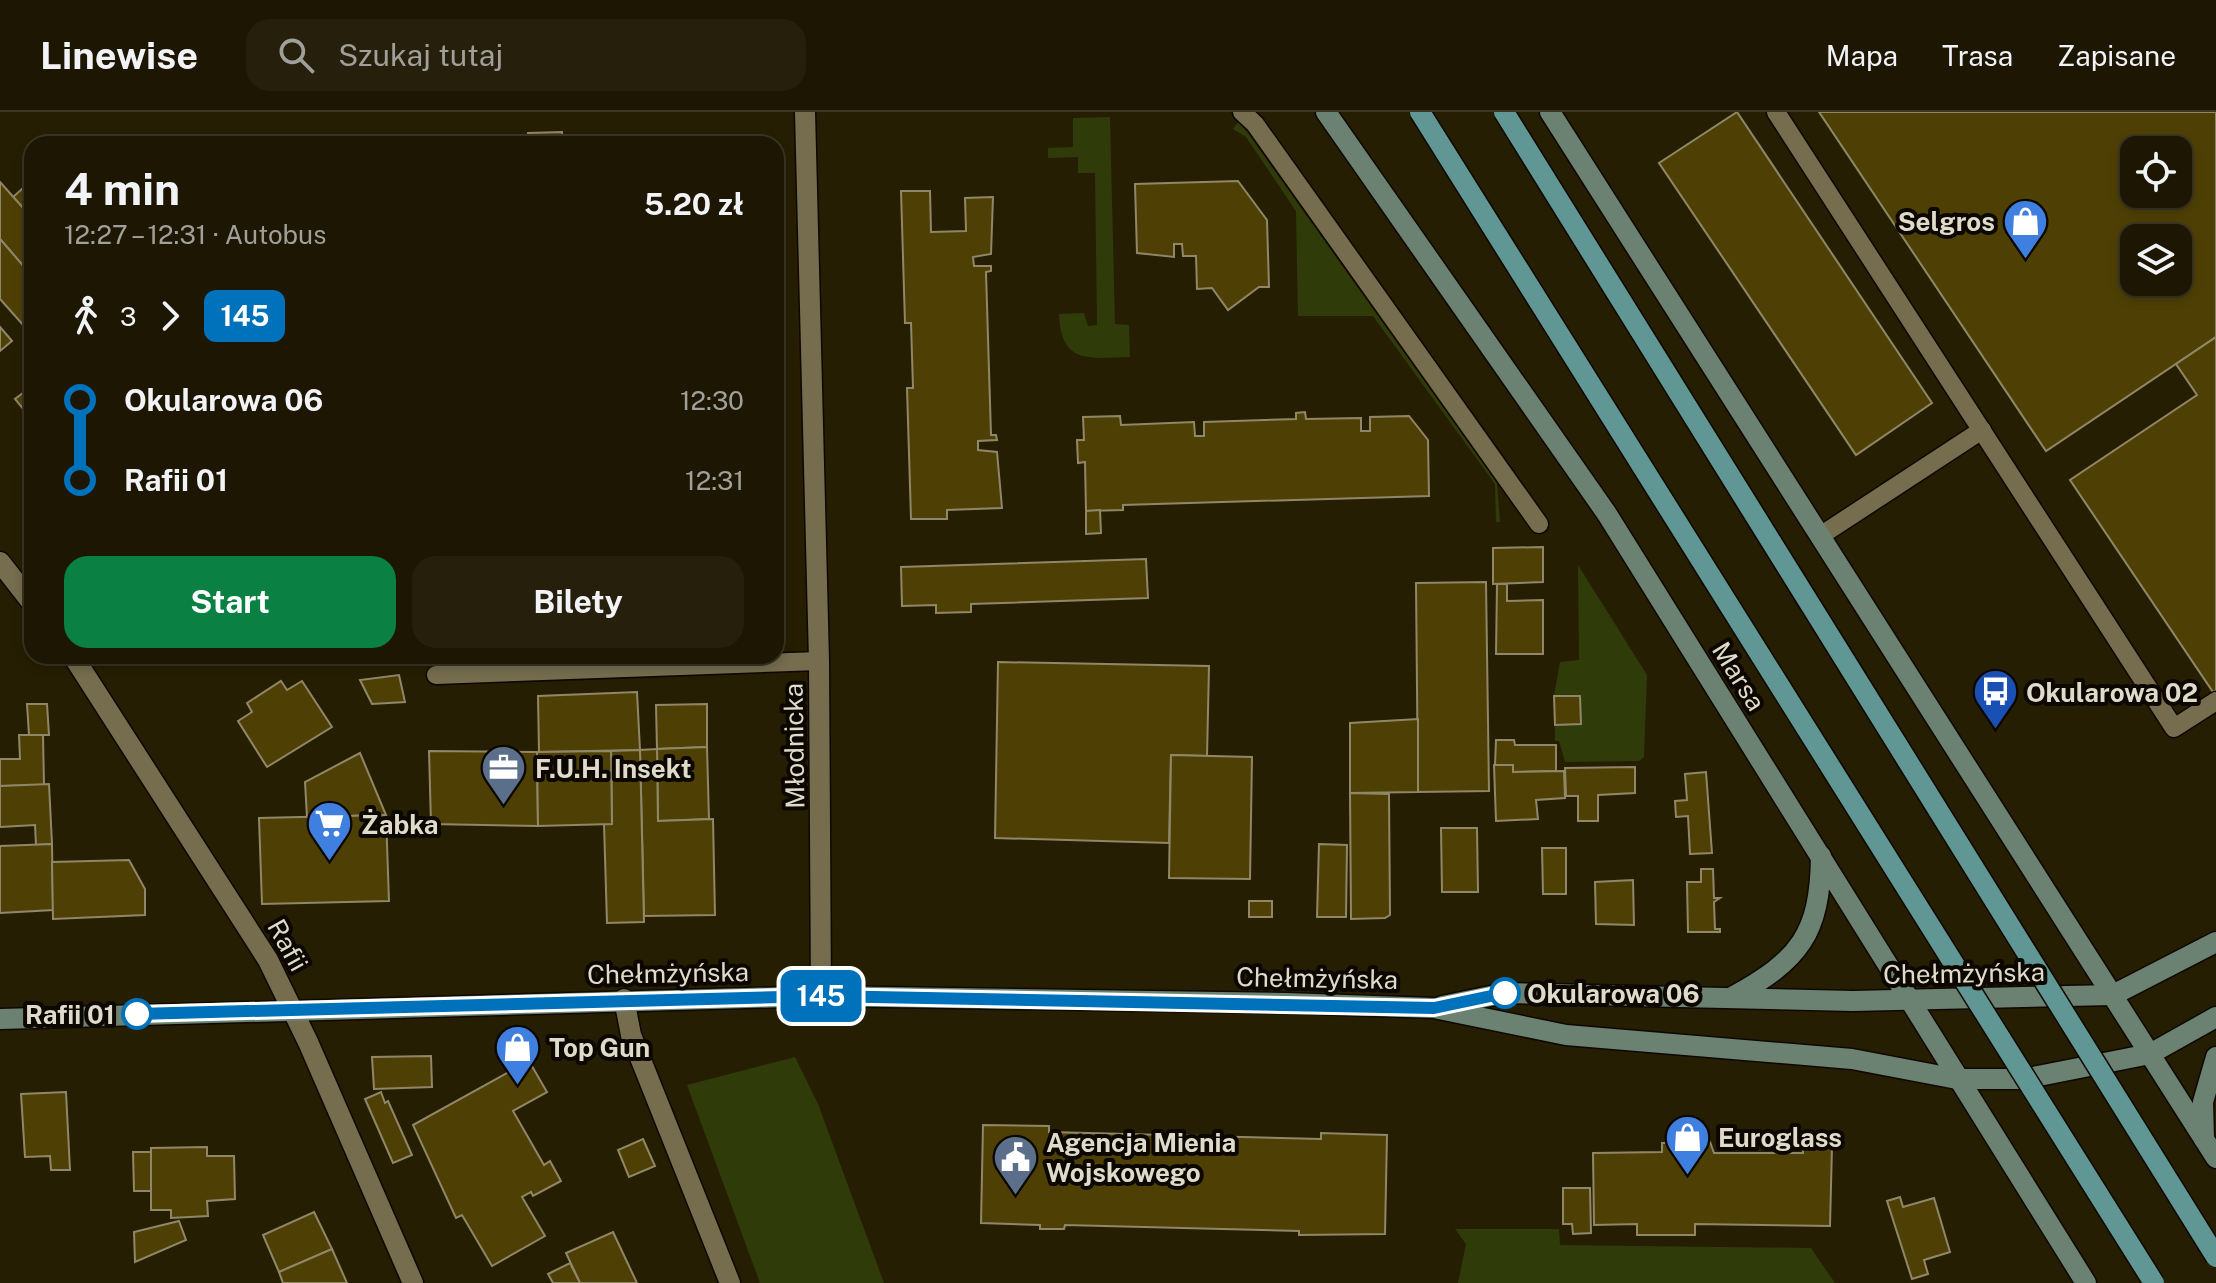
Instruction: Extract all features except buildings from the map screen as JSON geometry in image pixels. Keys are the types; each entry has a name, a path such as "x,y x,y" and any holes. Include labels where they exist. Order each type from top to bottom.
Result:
{"main road":[{"path":"1420,112 2154,1283"},
{"path":"1504,112 2216,1257"}],"street":[{"name":"Młodnicka","path":"805,112 819,661 821,996"},
{"name":"Marsa","path":"1326,112 1607,514 2086,1283"},
{"path":"1550,112 2216,1158"},
{"path":"0,562 24,593"},
{"name":"Rafii","path":"78,664 251,932 293,1008 413,1283"},
{"path":"1729,999 1766,979 1789,958 1807,935 1820,899 1821,856"},
{"path":"2113,995 2216,942"},
{"name":"Chełmżyńska","path":"1434,1008 1505,993 1911,1000 2113,995"},
{"name":"Chełmżyńska","path":"0,1019 293,1008 821,996 1434,1008 1566,1035 1852,1059 1957,1079 2023,1079 2150,1054 2216,1017"},
{"path":"624,999 631,1035 730,1283"},
{"path":"2204,1139 2203,1102 2216,1057"}],"lane":[{"path":"1242,112 1255,124 1539,524"},
{"path":"1776,112 2174,728 2216,701"},
{"path":"1820,536 1982,430"},
{"path":"784,662 819,661"},
{"path":"436,675 737,664"}],"green space":[{"path":"1110,117 1115,324 1129,325 1130,357 1102,358 1080,355 1072,350 1061,331 1059,314 1084,313 1088,326 1097,325 1095,173 1078,173 1078,157 1048,158 1048,148 1073,147 1073,118"},
{"path":"1239,121 1497,483 1500,522 1496,522 1495,484 1373,316 1298,316 1296,211 1246,137 1233,129"},
{"path":"1578,565 1647,675 1644,757 1639,761 1565,762 1559,741 1555,741 1554,696 1560,662 1579,660"},
{"path":"795,1057 818,1104 884,1283 760,1283 687,1085"},
{"path":"1455,1229 1559,1229 1560,1245 1811,1248 1835,1283 1458,1283 1466,1244"}],"bus line":[{"name":"145","path":"137,1014 821,996 1434,1008 1505,993"}],"place":[{"name":"Selgros","path":"2026,260"},
{"name":"Okularowa 02","path":"1995,731"},
{"name":"F.U.H. Insekt","path":"504,807"},
{"name":"Żabka","path":"330,863"},
{"name":"Okularowa 06","path":"1505,993"},
{"name":"Rafii 01","path":"137,1014"},
{"name":"Top Gun","path":"518,1086"},
{"name":"Euroglass","path":"1687,1176"},
{"name":"Agencja Mienia Wojskowego","path":"1015,1196"}]}
